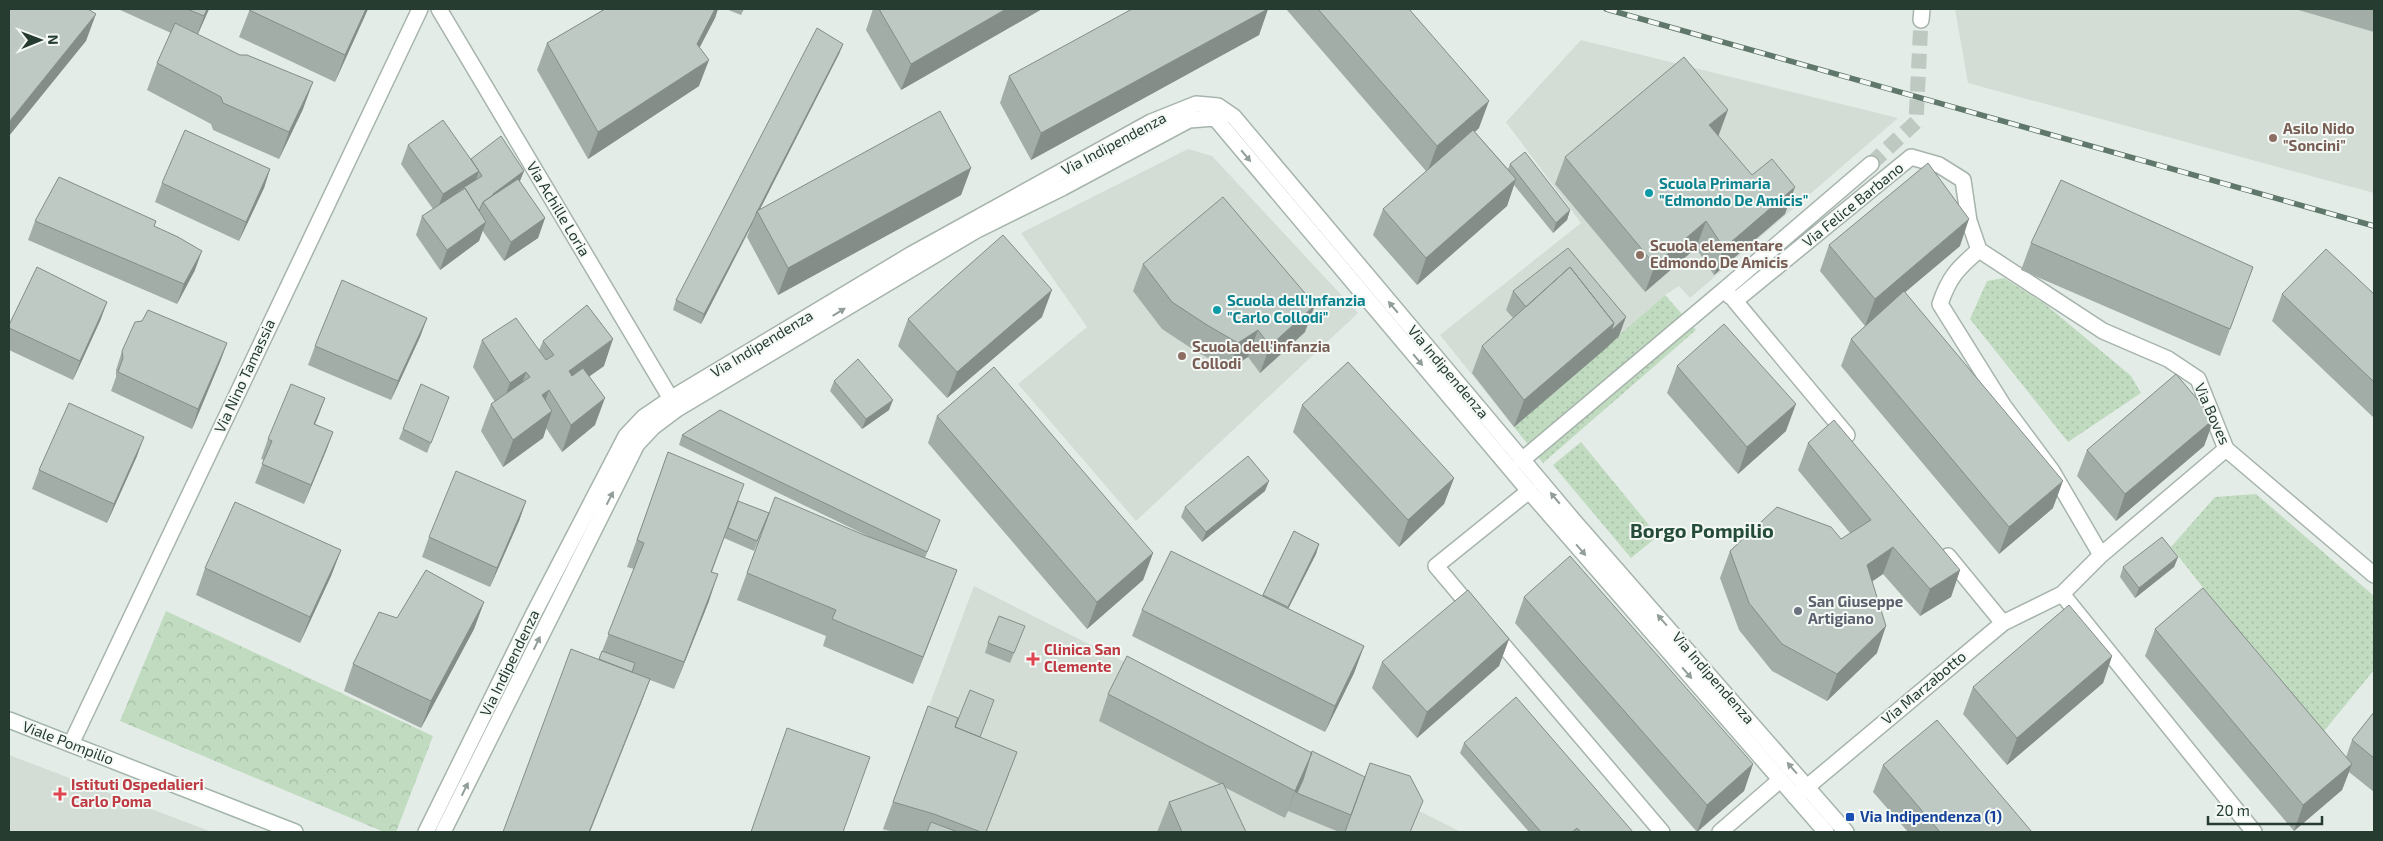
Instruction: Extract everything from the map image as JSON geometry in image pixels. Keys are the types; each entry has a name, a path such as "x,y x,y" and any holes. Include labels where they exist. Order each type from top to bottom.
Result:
{"street":[{"name":"Via Nino Tamassia","path":"71,744 420,9"},
{"name":"Via Achille Loria","path":"439,9 675,403"},
{"name":"Via Indipendenza","path":"443,832 637,444 675,403 912,254 1151,122 1196,104 1218,106 1234,117 1522,460 1808,786 1846,832"},
{"name":"Via Indipendenza","path":"426,832 533,615 626,436 644,417 675,403 975,231 1062,188 1189,120 1215,118 1529,491 1826,832"},
{"name":"Via Felice Barbano","path":"1735,301 1911,157 1939,165 1963,180 1969,221 1979,250"},
{"path":"1522,460 1871,164"},
{"path":"1979,250 1947,282 1940,304 2003,406 2052,472 2100,555"},
{"name":"Via Boves","path":"1979,250 2103,331 2168,359 2198,379 2226,449 2374,575"},
{"path":"1724,290 1856,447"},
{"name":"Via Marzabotto","path":"1795,797 2003,622 2062,594 2100,555 2226,449"},
{"path":"1529,491 1436,566 1662,832"},
{"path":"1939,546 2003,622"},
{"path":"2062,594 2254,832"},
{"name":"Viale Pompilio","path":"9,720 294,832"},
{"path":"1720,832 1780,780"}],"shaded area":[{"name":"Asilo Nido \"Soncini\"","path":"1955,9 2374,9 2374,193 1968,83"},
{"name":"Scuola elementare Edmondo De Amicis","path":"1581,40 1898,118 1690,298 1679,286 1665,295 1514,427 1440,335 1581,223 1506,122"},
{"name":"Scuola dell'infanzia Collodi","path":"1188,149 1212,156 1358,313 1136,521 1018,384 1087,327 1021,233"},
{"name":"Clinica San Clemente","path":"974,586 1461,832 882,832"},
{"name":"Istituti Ospedalieri Carlo Poma","path":"9,755 212,832 9,832"}],"green space":[{"path":"2004,278 2045,304 2131,376 2141,393 2068,442 1970,319 1987,281"},
{"path":"1665,295 1696,330 1543,463 1514,427"},
{"path":"1581,442 1658,536 1631,558 1553,465"},
{"path":"2256,494 2374,596 2374,670 2320,736 2171,547 2215,497"},
{"path":"166,611 433,736 396,832 384,832 120,721"}],"building":[{"path":"9,9 88,9 96,14 9,122"},
{"path":"187,9 207,9 204,16"},
{"path":"250,9 366,9 345,55"},
{"path":"605,9 715,9 697,44 709,60 598,132 547,43"},
{"path":"879,9 1006,9 911,64"},
{"path":"1132,9 1268,9 1041,133 1009,76"},
{"path":"1318,9 1409,9 1489,101 1437,146"},
{"path":"175,23 240,55 247,55 313,82 289,132 223,103 221,97 157,63"},
{"path":"817,28 843,44 704,314 676,300"},
{"name":"Scuola Primaria \"Edmondo De Amicis\"","path":"1684,57 1728,110 1709,125 1752,175 1772,159 1795,187 1724,248 1706,221 1655,265 1565,157"},
{"path":"940,111 971,168 788,268 757,211"},
{"path":"443,120 479,171 443,194 408,145"},
{"path":"185,130 270,169 246,222 162,183"},
{"path":"1473,130 1516,179 1426,258 1383,209"},
{"path":"501,136 524,171 483,202 479,211 465,188 458,191 482,176 471,159"},
{"path":"1525,152 1570,210 1556,223 1510,164"},
{"path":"1928,163 1969,219 1875,299 1829,245"},
{"path":"59,177 156,221 154,226 202,251 184,284 35,221"},
{"path":"518,179 545,218 511,242 483,202"},
{"path":"2061,180 2253,267 2230,329 2031,243"},
{"path":"465,188 486,222 447,250 422,216"},
{"name":"Scuola dell'Infanzia \"Carlo Collodi\"","path":"1223,197 1315,305 1270,346 1258,330 1238,343 1207,325 1172,302 1143,264"},
{"path":"1003,235 1052,290 957,372 908,319"},
{"path":"1568,248 1626,317 1611,331 1614,323 1570,267 1526,307 1513,291"},
{"path":"2326,249 2374,294 2374,382 2282,294"},
{"path":"37,267 107,302 80,361 9,328"},
{"path":"1570,267 1614,323 1524,400 1482,346"},
{"path":"342,280 427,318 398,381 315,346"},
{"path":"1904,291 2063,481 2009,527 1851,339"},
{"path":"587,305 613,339 569,371 572,376 583,368 605,398 571,425 549,390 542,395 552,411 513,440 491,404 530,377 526,372 510,383 482,340 516,318 546,360 554,355 543,341"},
{"path":"148,310 227,343 198,409 118,372 123,358 122,351 135,322 142,321"},
{"path":"1724,324 1796,404 1747,447 1677,366"},
{"path":"858,359 893,400 866,419 834,381"},
{"path":"1348,362 1454,478 1408,520 1302,405"},
{"path":"994,367 1153,553 1097,602 937,416"},
{"path":"2176,374 2214,419 2125,494 2087,450"},
{"path":"291,384 325,398 314,424 333,432 311,485 262,464 272,441 268,439"},
{"path":"421,384 449,397 431,443 403,429"},
{"path":"69,403 144,437 114,504 39,470"},
{"path":"720,410 940,520 927,552 682,435"},
{"path":"1834,420 1960,570 1930,589 1893,547 1867,565 1886,626 1837,674 1782,644 1749,603 1730,551 1777,507 1831,527 1841,539 1871,520 1808,443"},
{"path":"668,452 744,484 711,572 718,574 684,662 608,634 644,543 637,540"},
{"path":"1248,456 1269,481 1206,532 1185,507"},
{"path":"456,471 526,501 497,568 429,537"},
{"path":"775,497 864,535 957,570 923,657 832,619 836,610 747,573"},
{"path":"738,501 769,513 757,541 728,528"},
{"path":"235,502 341,550 310,617 205,568"},
{"path":"1294,531 1319,544 1288,607 1263,595"},
{"path":"2162,537 2178,557 2139,588 2123,567"},
{"path":"1171,551 1364,646 1335,706 1142,610"},
{"path":"1570,556 1753,764 1707,805 1524,597"},
{"path":"426,570 484,602 431,701 353,664 379,612 397,618"},
{"path":"2203,588 2352,764 2303,805 2155,629"},
{"path":"1468,590 1509,639 1427,712 1382,662"},
{"path":"2069,605 2112,656 2017,738 1973,687"},
{"path":"999,616 1025,626 1014,653 988,643"},
{"path":"571,649 650,679 589,832 503,832"},
{"path":"602,651 635,663 632,672 599,659"},
{"path":"1127,656 1312,753 1295,791 1108,694"},
{"path":"970,690 994,700 980,737 955,727"},
{"path":"1516,697 1633,832 1581,832 1577,828 1572,832 1541,832 1464,743"},
{"path":"928,706 958,718 955,727 1017,752 986,832 981,832 934,814 893,802"},
{"path":"2374,712 2374,758 2352,740"},
{"path":"1937,720 2032,832 1940,832 1883,765"},
{"path":"787,728 870,757 843,832 751,832"},
{"path":"1312,751 1365,777 1351,815 1297,793"},
{"path":"1370,763 1410,776 1423,801 1410,832 1345,832"},
{"path":"1223,783 1246,832 1182,832 1169,802"},
{"path":"931,822 958,832 927,832"}],"tunnel":[{"path":"1871,164 1916,122 1921,20"}],"railway":[{"path":"1606,9 2374,226"}],"place":[{"name":"Asilo Nido \"Soncini\"","path":"2273,138"},
{"name":"Scuola Primaria \"Edmondo De Amicis\"","path":"1649,193"},
{"name":"Scuola elementare Edmondo De Amicis","path":"1640,255"},
{"name":"Scuola dell'Infanzia \"Carlo Collodi\"","path":"1217,310"},
{"name":"Scuola dell'infanzia Collodi","path":"1182,356"},
{"name":"San Giuseppe Artigiano","path":"1798,611"},
{"name":"Clinica San Clemente","path":"1033,659"},
{"name":"Istituti Ospedalieri Carlo Poma","path":"60,794"},
{"name":"Via Indipendenza (1)","path":"1850,817"}],"district":[{"name":"Borgo Pompilio","path":"1702,531"}]}
